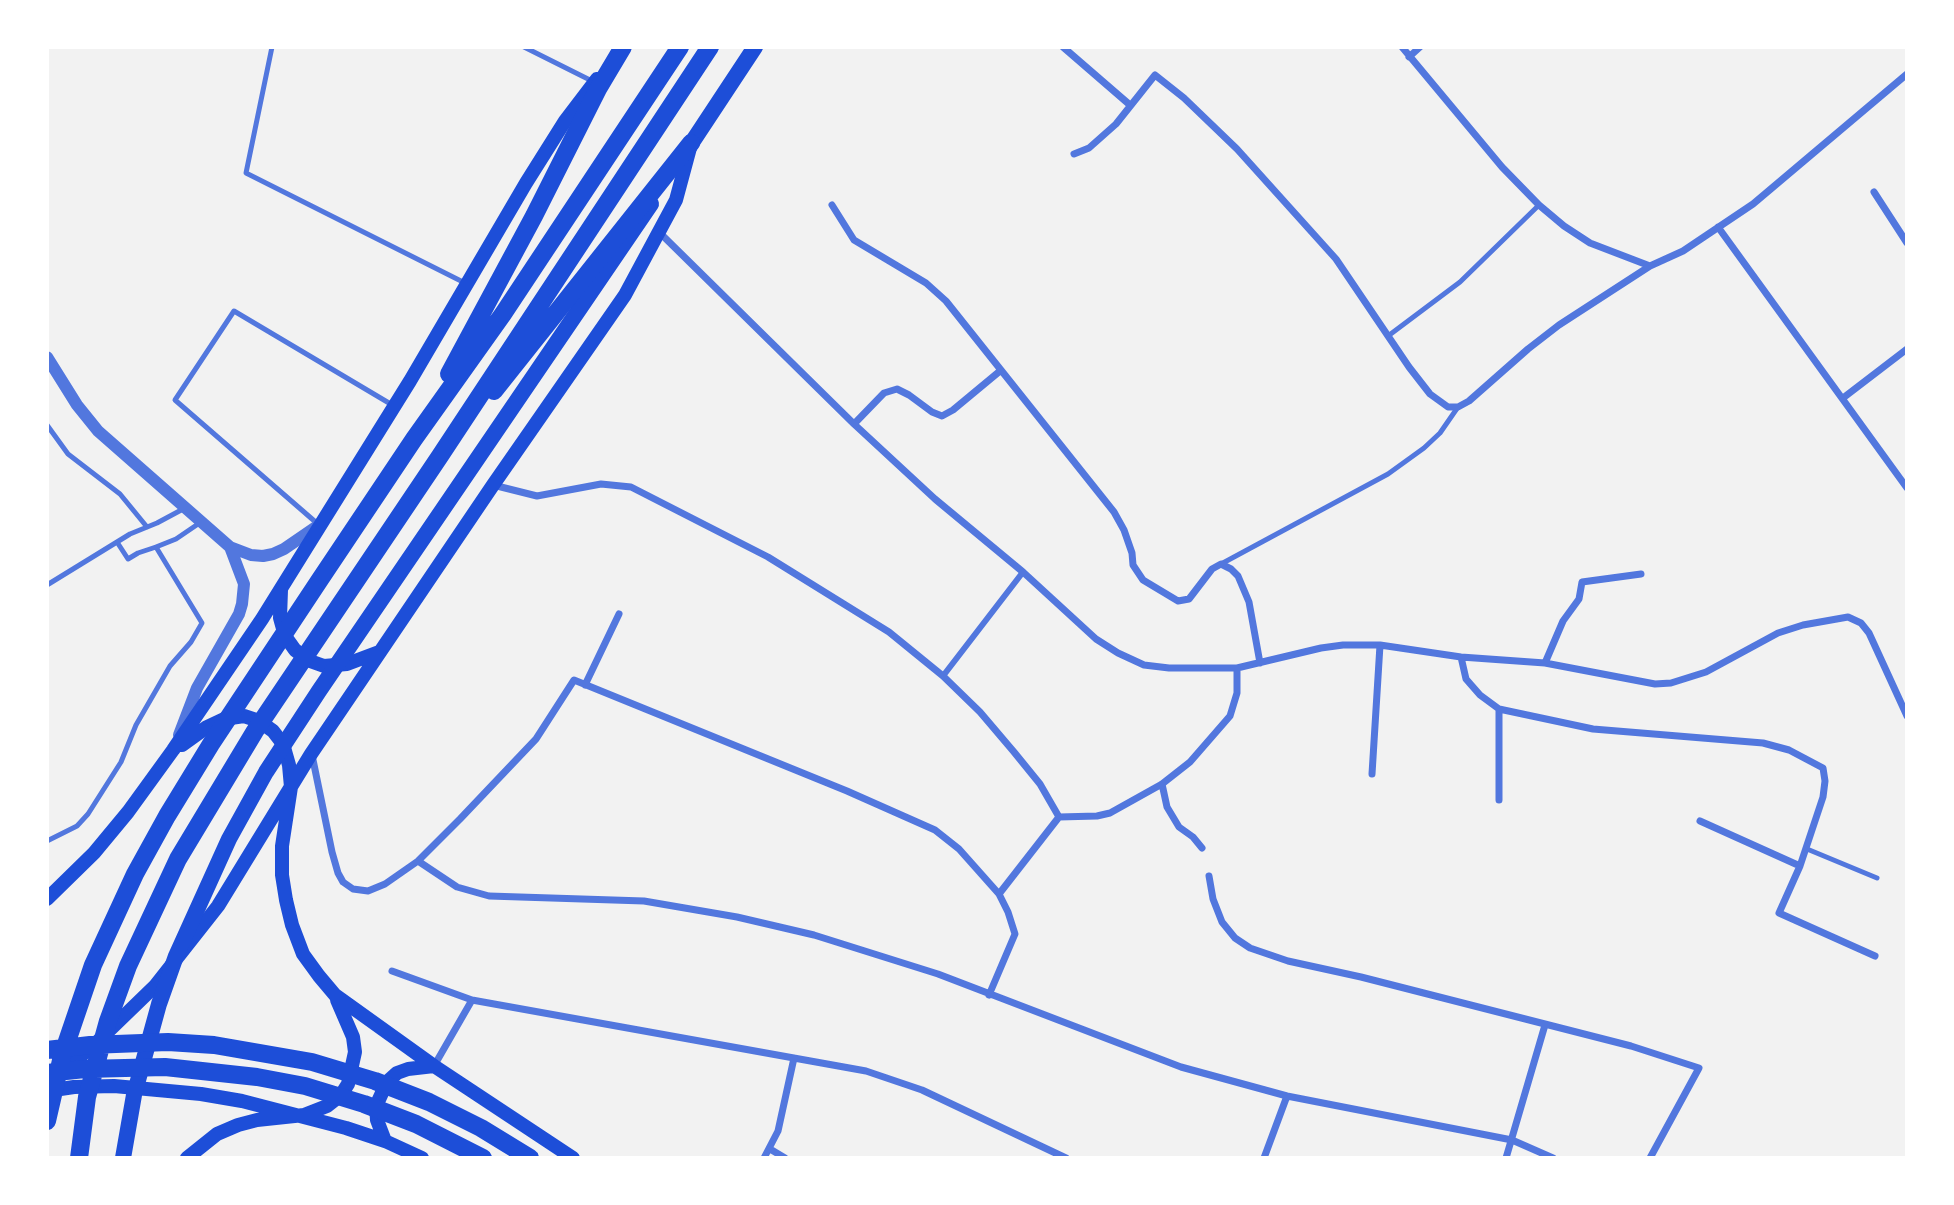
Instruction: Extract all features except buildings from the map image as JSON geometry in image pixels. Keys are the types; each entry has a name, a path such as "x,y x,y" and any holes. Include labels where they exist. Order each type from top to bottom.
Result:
{"highway":[{"path":"414,439 622,47"},
{"path":"47,1121 62,1056 93,965 135,874 211,744 414,439 503,314 680,47"},
{"path":"79,1158 93,1072 108,1021 128,965 178,859 255,731 710,47"},
{"path":"440,456 607,258 691,143"},
{"path":"47,1050 90,1045 169,1042 226,1047 312,1062 375,1081 429,1102 481,1128 530,1158"},
{"path":"47,1073 85,1069 165,1068 207,1070 281,1081 352,1100 403,1119 483,1158"}],"main road":[{"path":"47,897 61,887 94,853 128,813 173,750 281,589 565,121 622,47"},
{"path":"47,1082 91,1048 155,986 218,906 290,787 493,485 625,295 676,200 691,143 755,47"},
{"path":"123,1158 134,1095 159,1004 176,956 235,828 266,772 607,258"},
{"path":"281,589 280,618 285,636 295,650 310,661 324,666 347,664 382,650"},
{"path":"173,750 206,727 224,719 244,716 259,721 274,731 283,744 289,765 290,787 282,846 286,900 303,954 335,995 353,1037 352,1068 348,1084 341,1095 327,1106 304,1115 238,1125 217,1134 191,1155"},
{"path":"335,995 434,1066 573,1158"},
{"path":"385,1141 377,1120 376,1106 387,1082 397,1073 408,1069 434,1066"},
{"path":"47,1091 114,1086 201,1094 304,1115 385,1141 422,1158"}],"street":[{"path":"1063,47 1130,105"},
{"path":"1402,47 1502,167 1539,205 1590,243 1650,266"},
{"path":"1409,57 1420,47"},
{"path":"1074,154 1089,148 1102,138 1155,75 1237,149 1336,260 1430,394 1448,407 1458,407 1469,401 1559,325 1650,266 1683,251 1753,204 1907,74"},
{"path":"1874,192 1907,243"},
{"path":"832,205 854,240 926,283 946,301 1120,521 1132,553 1133,565 1143,580 1178,601 1189,599 1212,569 1221,564 1238,576 1249,602 1260,663"},
{"path":"1717,227 1907,488"},
{"path":"660,233 854,424 935,499 1023,572 1096,639 1144,666 1237,668 1321,648 1380,645 1461,657 1545,663 1655,684 1671,683 1706,672 1778,633 1803,625 1848,617 1861,623 1869,633 1907,716"},
{"path":"1843,398 1907,349"},
{"path":"47,358 77,405 98,431 230,547 251,555 273,554 318,525"},
{"path":"854,424 884,393 897,389 942,416 1000,372"},
{"path":"493,485 537,496 601,484 631,486 768,557 888,632 943,676 980,712 1014,752 1040,784 1059,817"},
{"path":"173,750 197,688 242,604 244,584 230,547"},
{"path":"943,676 1023,572"},
{"path":"1545,663 1563,621 1579,599 1583,582 1641,574"},
{"path":"586,685 619,614"},
{"path":"1372,774 1380,645"},
{"path":"1461,657 1466,680 1499,709 1593,729 1763,743 1789,750 1823,768 1823,797 1807,849 1779,913 1875,956"},
{"path":"1059,817 1110,813 1161,784 1190,762 1230,716 1237,693 1237,668"},
{"path":"312,754 332,852 342,881 354,889 369,891 385,884 418,860 536,739 574,680 847,791 935,830 958,849 999,894 1008,912 1015,934 989,995"},
{"path":"1499,709 1499,800"},
{"path":"1161,784 1167,807 1179,827 1194,837 1202,848"},
{"path":"999,894 1059,817"},
{"path":"1700,821 1800,866"},
{"path":"418,860 440,877 472,893 489,896 643,901 737,917 814,935 938,974 1181,1067 1287,1096 1512,1140 1553,1158"},
{"path":"1209,876 1213,899 1222,922 1235,938 1250,948 1288,961 1631,1046 1699,1068 1650,1158"},
{"path":"392,971 472,1000 866,1071 922,1090 1066,1158"},
{"path":"434,1066 472,1000"},
{"path":"1506,1158 1545,1025"},
{"path":"764,1158 770,1149 784,1109 794,1058"},
{"path":"1264,1158 1287,1096"},
{"path":"770,1149 785,1158"}],"lane":[{"path":"272,47 246,173 467,284"},
{"path":"524,47 594,82"},
{"path":"1388,336 1460,282 1539,205"},
{"path":"318,525 175,400 234,311 394,406"},
{"path":"1221,564 1388,474 1440,433 1458,407"},
{"path":"47,425 68,454 120,494 147,527"},
{"path":"47,585 117,542 185,508"},
{"path":"117,542 128,559 176,539 201,523"},
{"path":"47,841 77,826 88,814 121,761 136,725 163,678 202,623 156,547"},
{"path":"1807,849 1877,878"}]}
